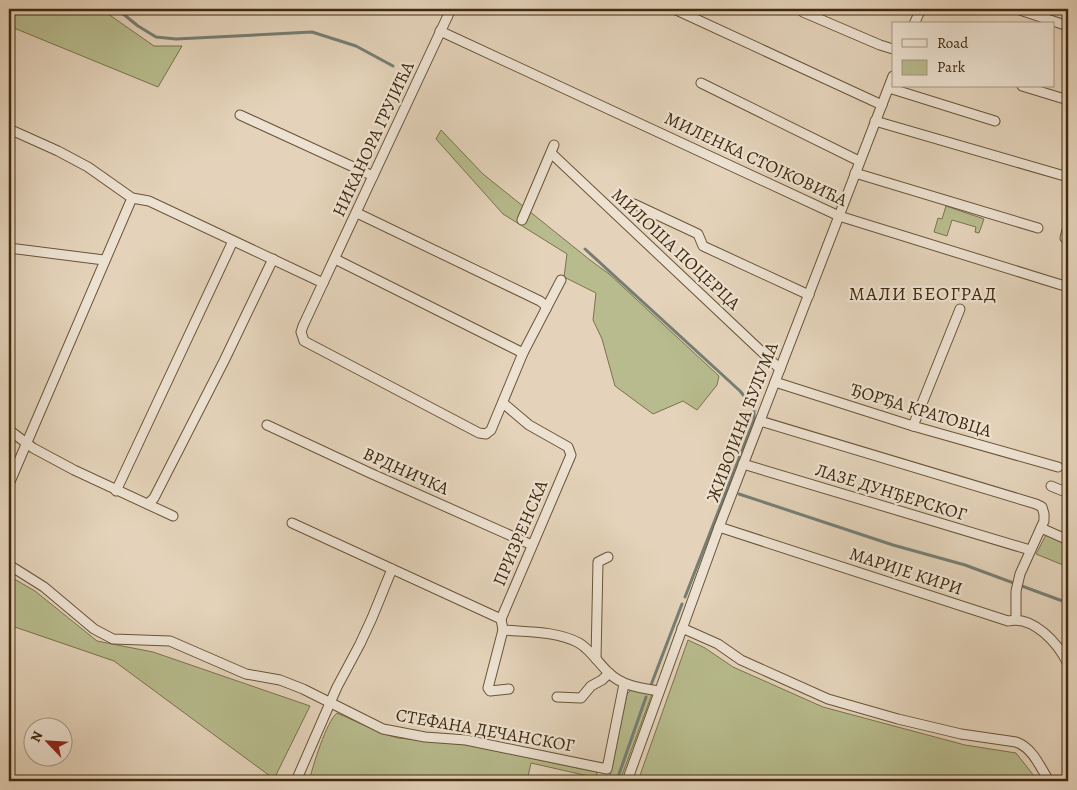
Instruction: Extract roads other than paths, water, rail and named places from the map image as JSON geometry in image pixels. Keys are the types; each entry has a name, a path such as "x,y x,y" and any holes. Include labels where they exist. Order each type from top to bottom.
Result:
{"street":[{"name":"НИКАНОРА ГРУЈИЋА","path":"451,9 357,213 302,326 302,337 304,341 479,432 486,434 491,430 503,403"},
{"path":"674,9 882,105"},
{"path":"915,22 920,9"},
{"path":"1017,9 1068,26"},
{"path":"803,12 892,49"},
{"name":"МИЛЕНКА СТОЈКОВИЋА","path":"440,31 839,216 1068,287"},
{"name":"ЖИВОЈИНА ЋУЛУМА","path":"627,781 719,527 892,78"},
{"path":"701,84 859,161"},
{"path":"888,88 996,121"},
{"path":"1029,88 1068,100"},
{"path":"240,115 373,176"},
{"path":"876,121 1068,177"},
{"path":"9,129 50,147 88,167 132,198 149,201 323,283"},
{"name":"МИЛОША ПОЦЕРЦА","path":"522,220 552,149 780,369"},
{"path":"855,173 1038,228"},
{"path":"9,484 132,198"},
{"name":"МИЛОША ПОЦЕРЦА","path":"634,204 698,234 703,246 809,294"},
{"path":"357,213 540,301 545,305 546,309"},
{"path":"1065,238 1068,227"},
{"path":"116,491 233,241"},
{"path":"9,248 104,260"},
{"path":"148,504 154,498 168,471 273,259"},
{"path":"335,259 523,353"},
{"path":"503,403 523,353 561,280"},
{"path":"913,426 960,309"},
{"name":"ЂОРЂА КРАТОВЦА","path":"774,382 913,426 1058,467"},
{"name":"ПРИЗРЕНСКА","path":"501,619 571,456 568,447 529,426 503,403"},
{"path":"760,421 1036,504 1044,510 1044,520 1020,574 1016,591 1016,620"},
{"name":"ВРДНИЧКА","path":"267,425 532,545"},
{"path":"9,430 26,443 65,466 173,516"},
{"name":"ЛАЗЕ ДУНЂЕРСКОГ","path":"743,464 1030,550"},
{"path":"1051,486 1068,493"},
{"path":"292,523 501,619 503,630 488,688 490,691 509,689"},
{"name":"МАРИЈЕ КИРИ","path":"719,527 1008,621 1023,620 1049,638 1060,650 1068,664"},
{"path":"1041,528 1068,540"},
{"path":"596,660 598,562 608,557"},
{"name":"СТЕФАНА ДЕЧАНСКОГ","path":"9,565 44,587 94,629 113,639 170,641 246,674 280,680 303,689 383,729 425,737 466,740 607,769 624,684"},
{"path":"296,781 330,704 368,627 392,569"},
{"path":"682,628 718,644 741,660 828,700 961,734 1023,744 1030,751 1049,781"},
{"path":"503,630 563,637 586,648 608,673 624,684 659,691"},
{"path":"557,696 581,698 591,686 602,680 608,673"}],"waterway":[{"path":"117,9 138,26 156,37 176,39 312,32 356,46 393,66"},
{"path":"585,249 740,391 754,408 754,420 685,597"},
{"path":"739,494 893,545 965,565 1068,603"},
{"path":"651,685 682,604"},
{"path":"617,780 646,697"}],"district":[{"name":"МАЛИ БЕОГРАД","path":"923,294"}]}
